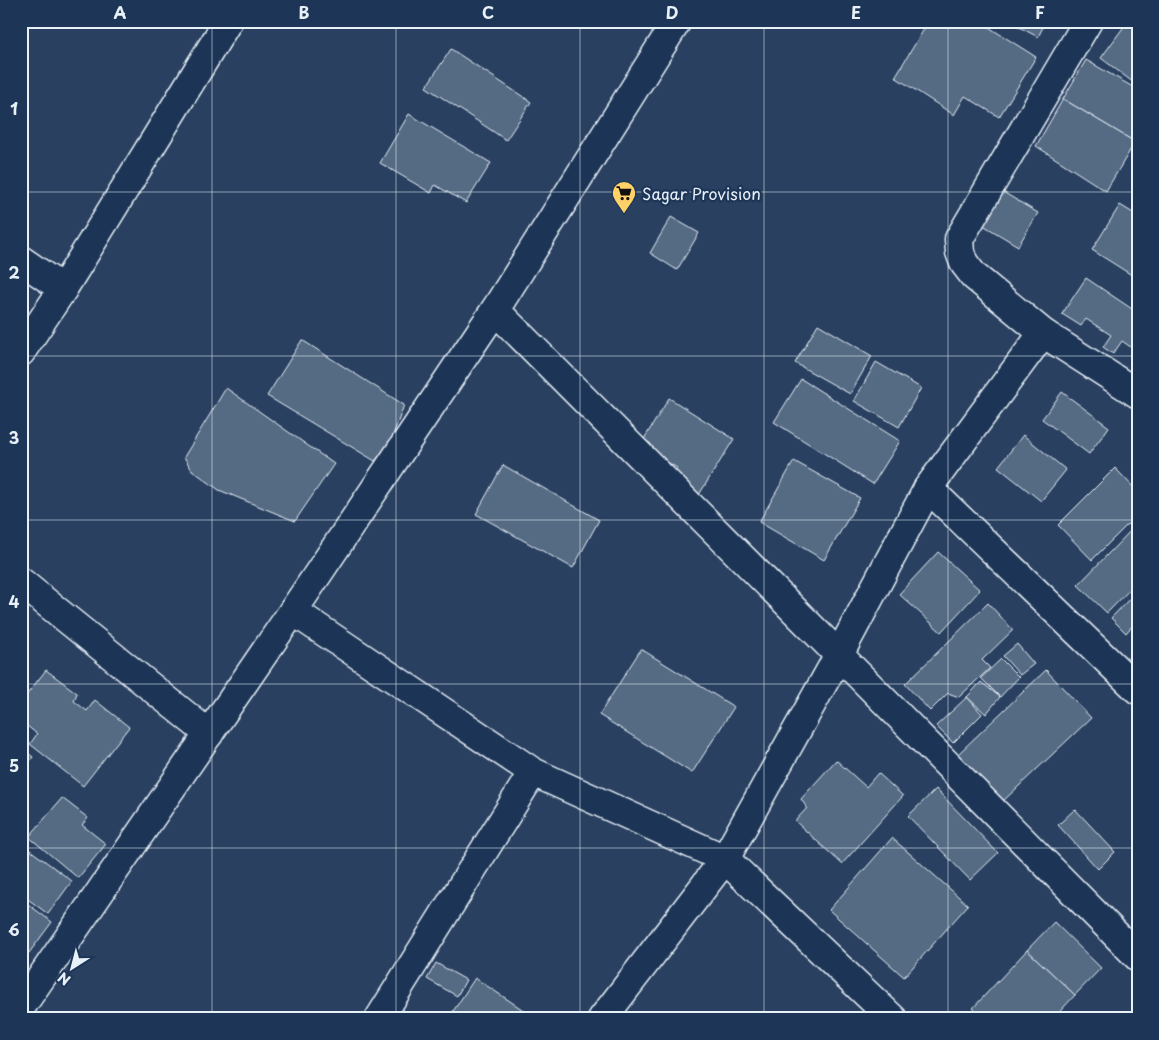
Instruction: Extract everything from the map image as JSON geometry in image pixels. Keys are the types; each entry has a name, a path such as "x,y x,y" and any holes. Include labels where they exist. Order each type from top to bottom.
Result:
{"street":[{"path":"21,352 63,289 228,21"},
{"path":"21,1008 293,611 495,310 677,21"},
{"path":"1088,21 959,238 960,252 964,262 974,276 1043,332 1138,394"},
{"path":"21,260 63,289"},
{"path":"495,310 1138,957"},
{"path":"602,1019 725,859 928,488 1043,332"},
{"path":"928,488 1138,690"},
{"path":"21,582 209,734"},
{"path":"293,611 533,772 725,859 893,1019"},
{"path":"380,1019 533,772"}],"building":[{"path":"929,21 979,21 1036,57 999,117 965,96 954,115 895,77"},
{"path":"1008,21 1046,21 1038,37"},
{"path":"1128,21 1138,28 1138,86 1101,58"},
{"path":"451,49 531,102 506,140 426,87"},
{"path":"1086,60 1138,90 1138,138 1135,142 1063,99"},
{"path":"1063,99 1135,142 1106,191 1036,146"},
{"path":"409,114 491,163 466,203 435,185 431,193 380,163"},
{"path":"998,189 1038,213 1018,246 978,222"},
{"path":"1120,205 1138,216 1138,279 1092,250"},
{"path":"671,217 699,233 677,270 650,253"},
{"path":"1086,278 1135,311 1138,307 1138,346 1135,350 1122,341 1113,354 1103,347 1111,335 1086,319 1081,326 1062,314"},
{"path":"818,324 872,356 850,394 795,363"},
{"path":"302,340 404,405 390,443 375,461 267,396"},
{"path":"876,362 921,388 899,427 854,401"},
{"path":"801,379 900,441 873,484 774,422"},
{"path":"226,388 334,464 295,521 219,490 192,470 184,457"},
{"path":"1062,392 1109,427 1089,454 1042,419"},
{"path":"669,398 734,439 695,501 668,483 677,468 651,452 651,444 644,439"},
{"path":"1023,435 1066,470 1041,501 998,467"},
{"path":"794,461 860,498 824,560 759,522"},
{"path":"503,465 599,520 573,568 476,514"},
{"path":"1115,468 1138,492 1138,514 1092,560 1058,525"},
{"path":"1138,523 1138,581 1107,613 1078,585"},
{"path":"938,552 980,590 941,632 899,594"},
{"path":"1138,590 1138,632 1132,626 1126,633 1111,618"},
{"path":"988,603 1013,630 982,660 990,668 959,697 948,693 930,711 905,684"},
{"path":"1017,644 1034,664 1020,675 1003,656"},
{"path":"641,649 734,707 692,773 599,715"},
{"path":"1001,659 1019,677 1000,697 981,678"},
{"path":"46,670 77,693 74,701 87,711 95,700 129,727 83,786 30,744 37,734 21,721 21,702"},
{"path":"1046,670 1091,718 1001,803 957,755"},
{"path":"981,682 1000,697 986,714 967,697"},
{"path":"967,697 982,714 953,743 936,726"},
{"path":"21,748 33,757 21,773"},
{"path":"836,760 866,787 878,773 903,796 842,864 795,821 807,808 801,799"},
{"path":"936,789 998,853 970,880 908,816"},
{"path":"62,798 88,818 82,825 106,844 78,878 29,837"},
{"path":"1075,809 1115,852 1098,869 1058,825"},
{"path":"892,838 968,905 904,977 829,910"},
{"path":"30,850 72,881 48,914 21,894 21,861"},
{"path":"21,899 52,922 29,953 21,948"},
{"path":"1054,922 1101,968 1075,995 1027,950"},
{"path":"1027,950 1075,995 1053,1019 984,1019 973,1008"},
{"path":"436,963 466,980 457,996 427,979"},
{"path":"475,978 537,1019 448,1019"}],"place":[{"name":"Sagar Provision","path":"624,214"}]}
